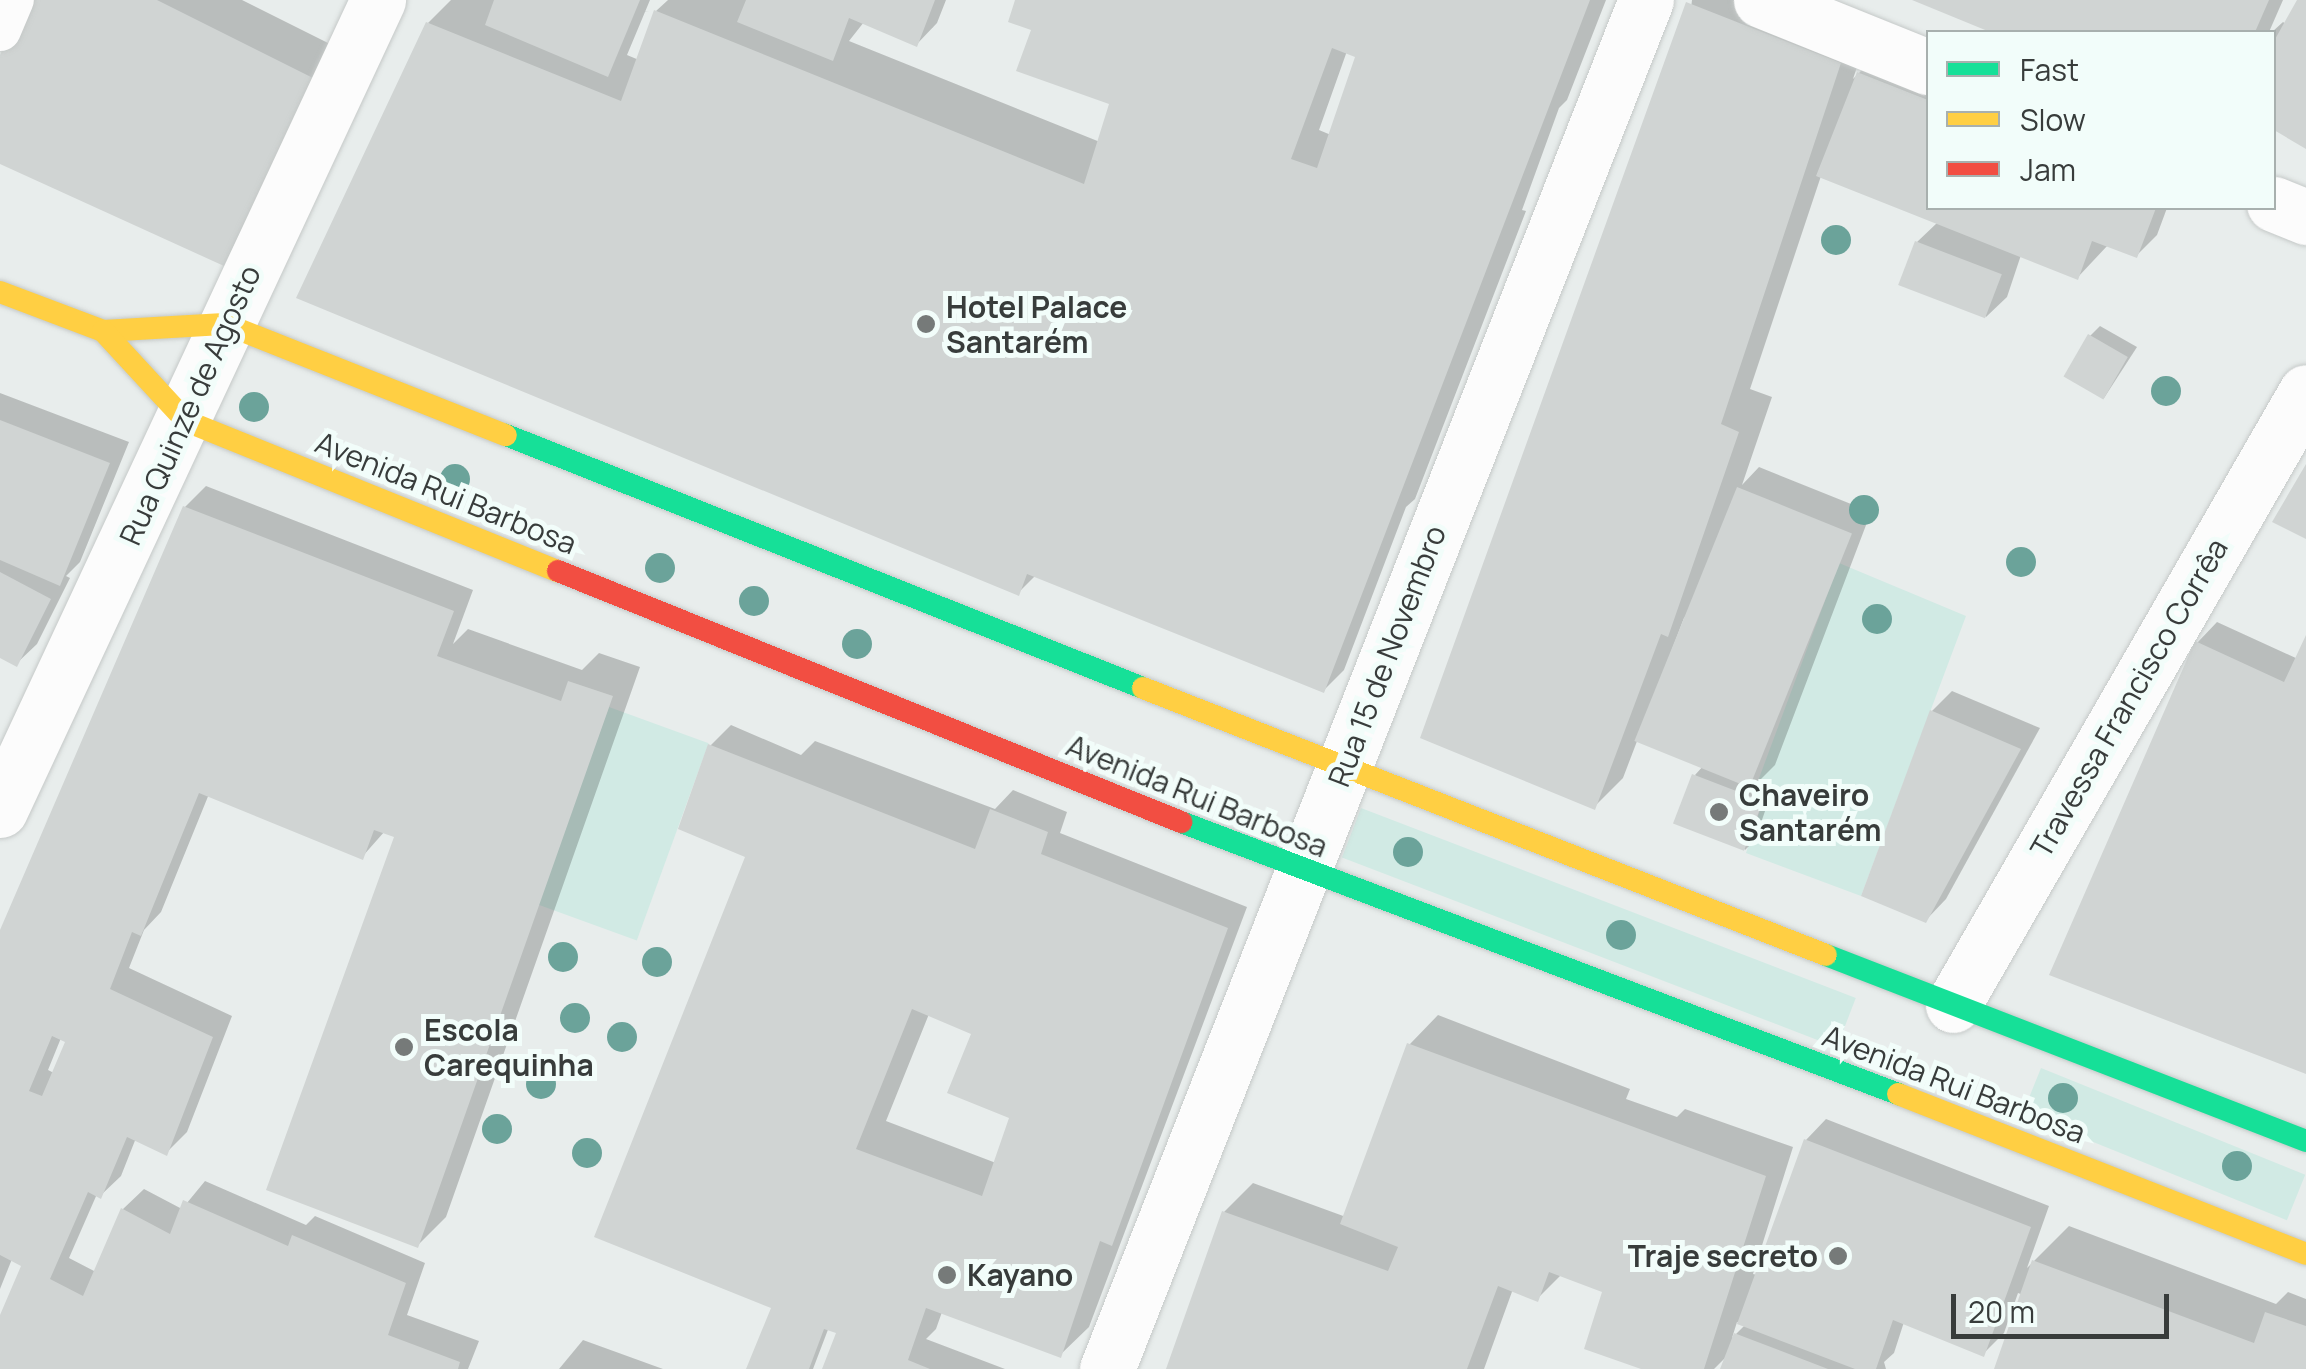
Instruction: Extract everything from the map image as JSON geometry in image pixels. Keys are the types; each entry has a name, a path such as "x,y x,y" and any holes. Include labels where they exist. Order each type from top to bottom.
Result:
{"main road":[{"name":"Avenida Rui Barbosa","path":"0,292 103,331 225,324 1343,767 2306,1142"},
{"name":"Avenida Rui Barbosa","path":"103,331 186,421 1304,872 1883,1088 2306,1254"}],"street":[{"name":"Rua Quinze de Agosto","path":"0,810 186,421 225,324 378,0"},
{"name":"Rua 15 de Novembro","path":"1108,1369 1646,0"},
{"path":"1760,0 1926,66"},
{"path":"2276,205 2306,217"},
{"name":"Travessa Francisco Corrêa","path":"1953,1005 2306,392"}],"lane":[{"path":"0,30 13,0"}],"green space":[{"path":"1839,563 1966,616 1861,896 1746,853 1763,801 1753,797 1755,789"},
{"path":"609,707 709,743 637,941 537,904"},
{"path":"1361,808 1856,998 1837,1047 1342,857"},
{"path":"2041,1068 2305,1175 2287,1220 2023,1113"}],"building":[{"path":"25,0 157,0 313,78 224,266 0,164 0,55"},
{"path":"494,0 640,0 608,77 485,25"},
{"path":"746,0 935,0 917,47 849,18 833,61 737,22"},
{"path":"1015,0 1590,0 1324,693 1027,574 1019,596 296,298 426,22 621,101 654,10 1084,184 1109,104 1016,71 1031,30 1008,22","holes":["1332,48 1355,57 1317,168 1291,159"]},
{"path":"1912,0 2269,0 2256,30 1985,30"},
{"path":"2297,0 2306,0 2306,149 2276,131 2276,37"},
{"path":"1686,2 1841,63 1721,424 1739,432 1668,637 1661,634 1595,810 1420,738"},
{"path":"1857,72 1926,99 1926,210 2155,210 2137,258 2092,241 2078,280 1816,176"},
{"path":"1915,241 2002,274 1985,318 1898,285"},
{"path":"2088,334 2128,357 2103,399 2064,376"},
{"path":"0,420 110,463 60,586 0,560"},
{"path":"2306,464 2306,539 2272,522"},
{"path":"1737,487 1852,533 1749,787 1634,741"},
{"path":"183,506 454,611 437,656 561,701 568,681 613,696 418,1248 266,1190 394,837 374,830 363,860 199,793 141,936 132,932 110,989 213,1037 167,1156 127,1137 101,1199 88,1192 50,1279 83,1296 121,1208 170,1234 183,1200 288,1246 292,1235 406,1283 388,1335 460,1362 458,1369 0,1369 0,1315 21,1266 0,1255 0,930","holes":["52,1036 65,1042 42,1096 29,1091"]},
{"path":"0,572 51,599 17,667 0,658"},
{"path":"2306,635 2306,1074 2049,975 2195,641 2284,682"},
{"path":"1930,710 2021,749 1926,923 1861,896"},
{"path":"708,744 975,849 990,809 1048,832 1041,854 1228,928 1112,1246 1100,1241 1061,1358 926,1308 908,1360 930,1369 822,1369 836,1333 824,1329 809,1369 746,1369 771,1308 594,1237 745,857 678,829","holes":["912,1009 971,1034 947,1093 1009,1118 982,1196 856,1149"]},
{"name":"Chaveiro Santarém","path":"1692,774 1763,801 1744,851 1673,823"},
{"path":"1407,1043 1766,1176 1704,1369 1641,1369 1584,1349 1602,1292 1549,1272 1538,1302 1498,1286 1467,1369 1166,1369 1222,1211 1388,1271 1398,1247 1340,1224"},
{"name":"Traje secreto","path":"1804,1139 2031,1227 1984,1357 1893,1320 1876,1369 1855,1369 1737,1324"},
{"path":"2032,1260 2254,1343 2265,1312 2306,1326 2306,1369 1994,1369"},
{"path":"1734,1333 1828,1369 1720,1369"}],"traffic: fast":[{"path":"506,435 1143,688"},
{"path":"1181,822 1898,1094"},
{"path":"1826,955 2306,1141"}],"traffic: slow":[{"path":"0,292 103,331 225,324 506,435"},
{"path":"103,331 186,421 558,571"},
{"path":"1143,688 1826,955"},
{"path":"1898,1094 2306,1254"}],"traffic: jam":[{"path":"558,571 1181,822"}],"place":[{"name":"Hotel Palace Santarém","path":"926,324"},
{"name":"Chaveiro Santarém","path":"1719,812"},
{"name":"Escola Carequinha","path":"404,1047"},
{"name":"Traje secreto","path":"1838,1256"},
{"name":"Kayano","path":"947,1275"}]}
